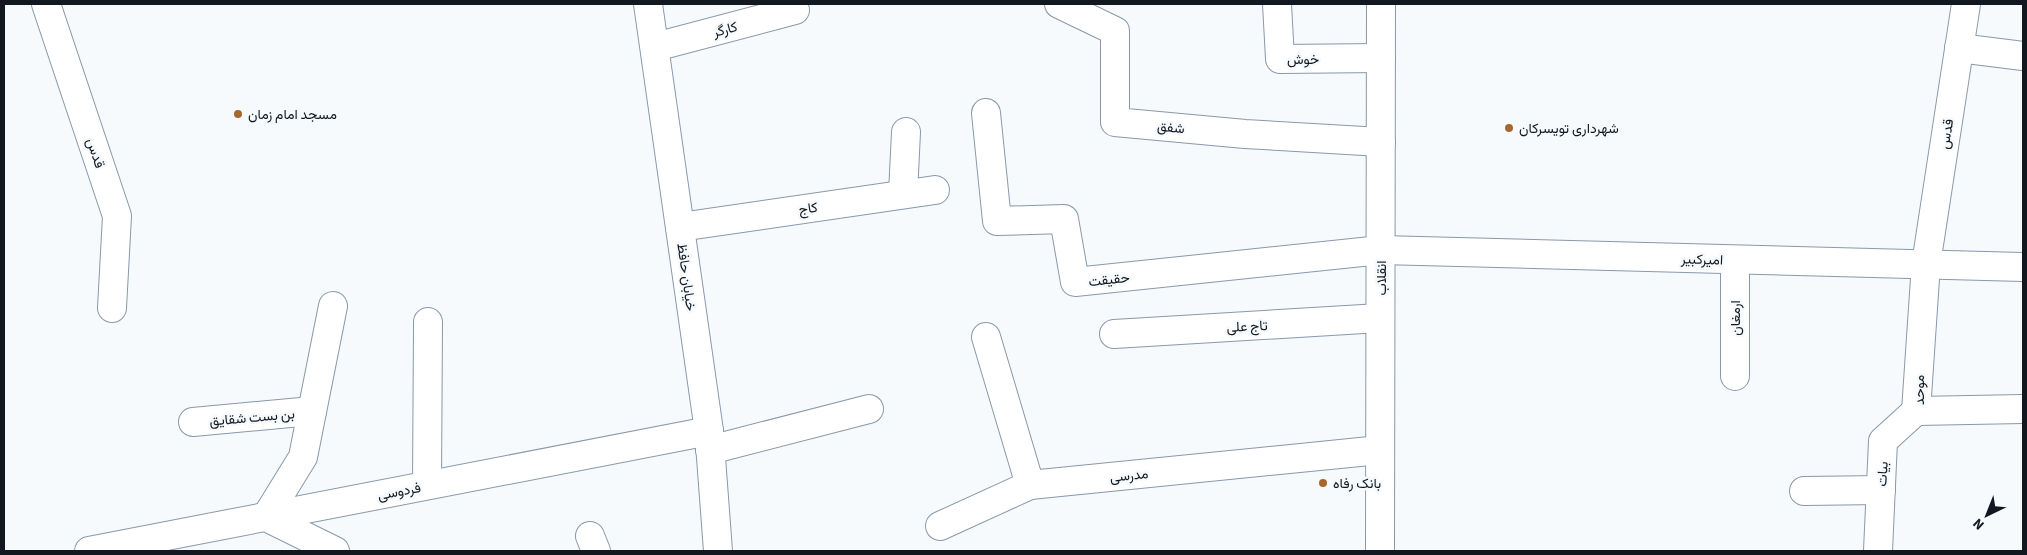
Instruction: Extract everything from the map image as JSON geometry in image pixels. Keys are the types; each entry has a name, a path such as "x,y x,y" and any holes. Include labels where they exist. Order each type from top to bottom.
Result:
{"street":[{"name":"قدس","path":"46,4 117,216 112,308"},
{"name":"خیابان حافظ","path":"648,4 709,440 718,551"},
{"name":"شفق","path":"1059,4 1115,31 1115,122 1245,134 1381,142"},
{"name":"خوش","path":"1277,4 1280,59 1381,58"},
{"name":"انقلاب","path":"1380,551 1381,4"},
{"name":"قدس","path":"1926,264 1966,4"},
{"name":"کارگر","path":"655,47 795,10"},
{"path":"1959,48 2023,56"},
{"name":"حقیقت","path":"986,113 997,221 1064,219 1075,282 1381,250"},
{"path":"903,194 906,132"},
{"name":"کاج","path":"680,227 935,190"},
{"name":"امیرکبیر","path":"1381,250 2023,267"},
{"name":"ارمغان","path":"1735,260 1735,376"},
{"name":"موحد","path":"1926,264 1916,410 2023,409"},
{"path":"333,306 303,458 266,517 335,551"},
{"name":"تاج علی","path":"1114,334 1380,318"},
{"path":"427,485 428,322"},
{"path":"986,337 1030,484"},
{"name":"فردوسی","path":"89,551 156,545 266,517 427,485 709,440 869,409"},
{"name":"بیات","path":"1878,551 1884,441 1916,410"},
{"name":"بن بست شقایق","path":"193,422 312,411"},
{"name":"مدرسی","path":"940,526 1030,484 1380,450"},
{"path":"1804,491 1881,490"}],"place":[{"name":"مسجد امام زمان","path":"238,114"},
{"name":"شهرداری تویسرکان","path":"1509,128"},
{"name":"بانک رفاه","path":"1323,483"}]}
